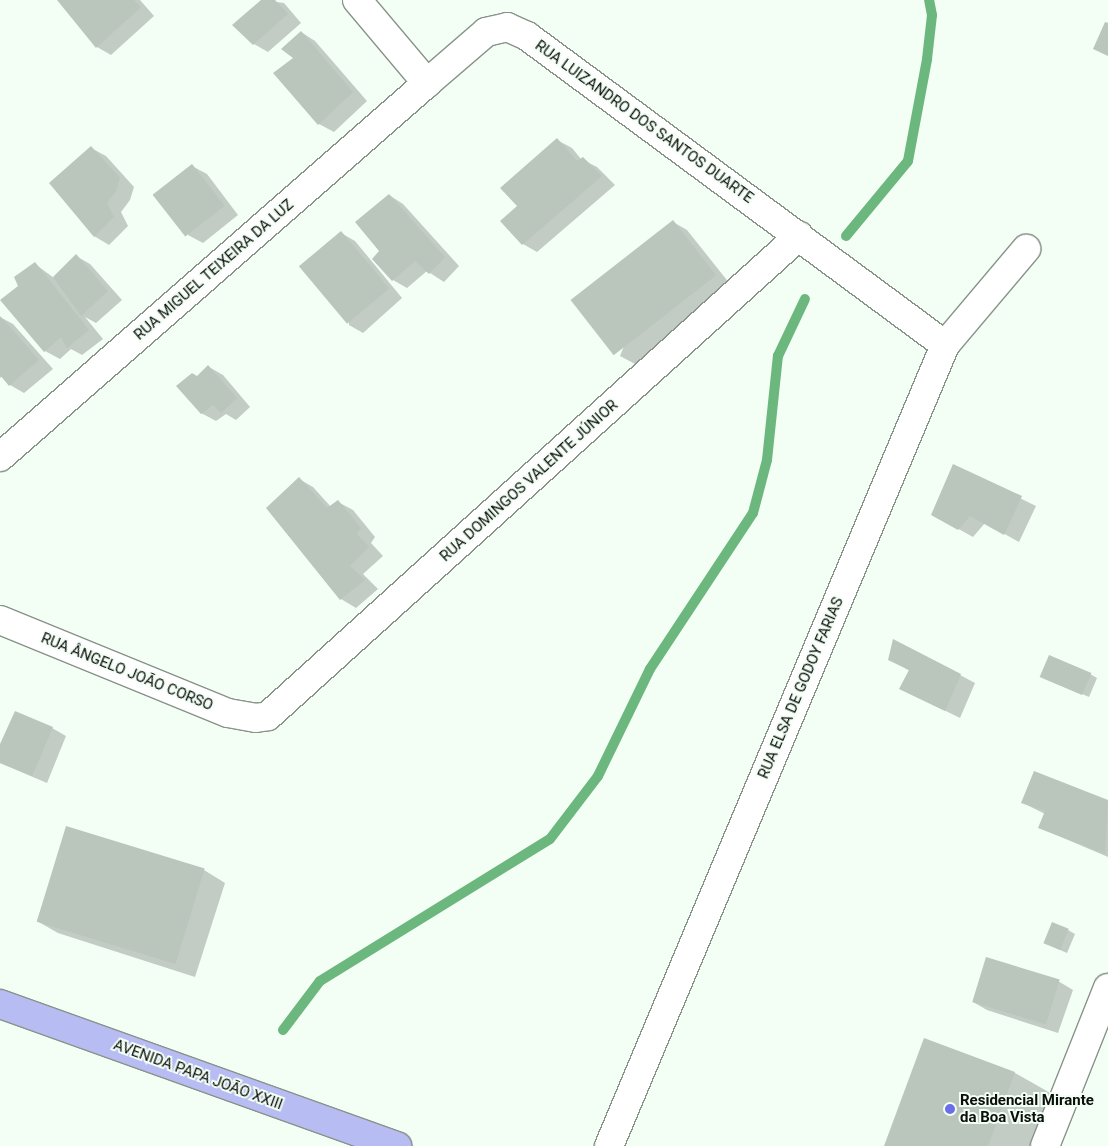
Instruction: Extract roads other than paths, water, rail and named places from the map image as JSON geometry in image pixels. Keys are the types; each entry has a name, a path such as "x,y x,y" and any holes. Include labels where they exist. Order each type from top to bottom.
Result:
{"main road":[{"name":"AVENIDA PAPA JOÃO XXIII","path":"0,1004 397,1146"}],"street":[{"path":"357,0 427,83"},
{"name":"RUA LUIZANDRO DOS SANTOS DUARTE","path":"427,83 486,32 507,27 516,30 945,344"},
{"name":"RUA MIGUEL TEIXEIRA DA LUZ","path":"0,457 427,83"},
{"name":"RUA DOMINGOS VALENTE JÚNIOR","path":"256,718 268,716 286,701 798,236"},
{"name":"RUA ELSA DE GODOY FARIAS","path":"609,1146 945,344 1026,249"},
{"name":"RUA ÂNGELO JOÃO CORSO","path":"0,620 228,713 256,718"},
{"path":"1045,1146 1108,988"}],"waterway":[{"path":"846,236 908,161 927,59 932,15 929,0"},
{"path":"283,1030 320,981 550,839 598,776 650,669 753,513 767,460 778,356 805,299"}],"place":[{"name":"Residencial Mirante da Boa Vista","path":"950,1109"}]}
